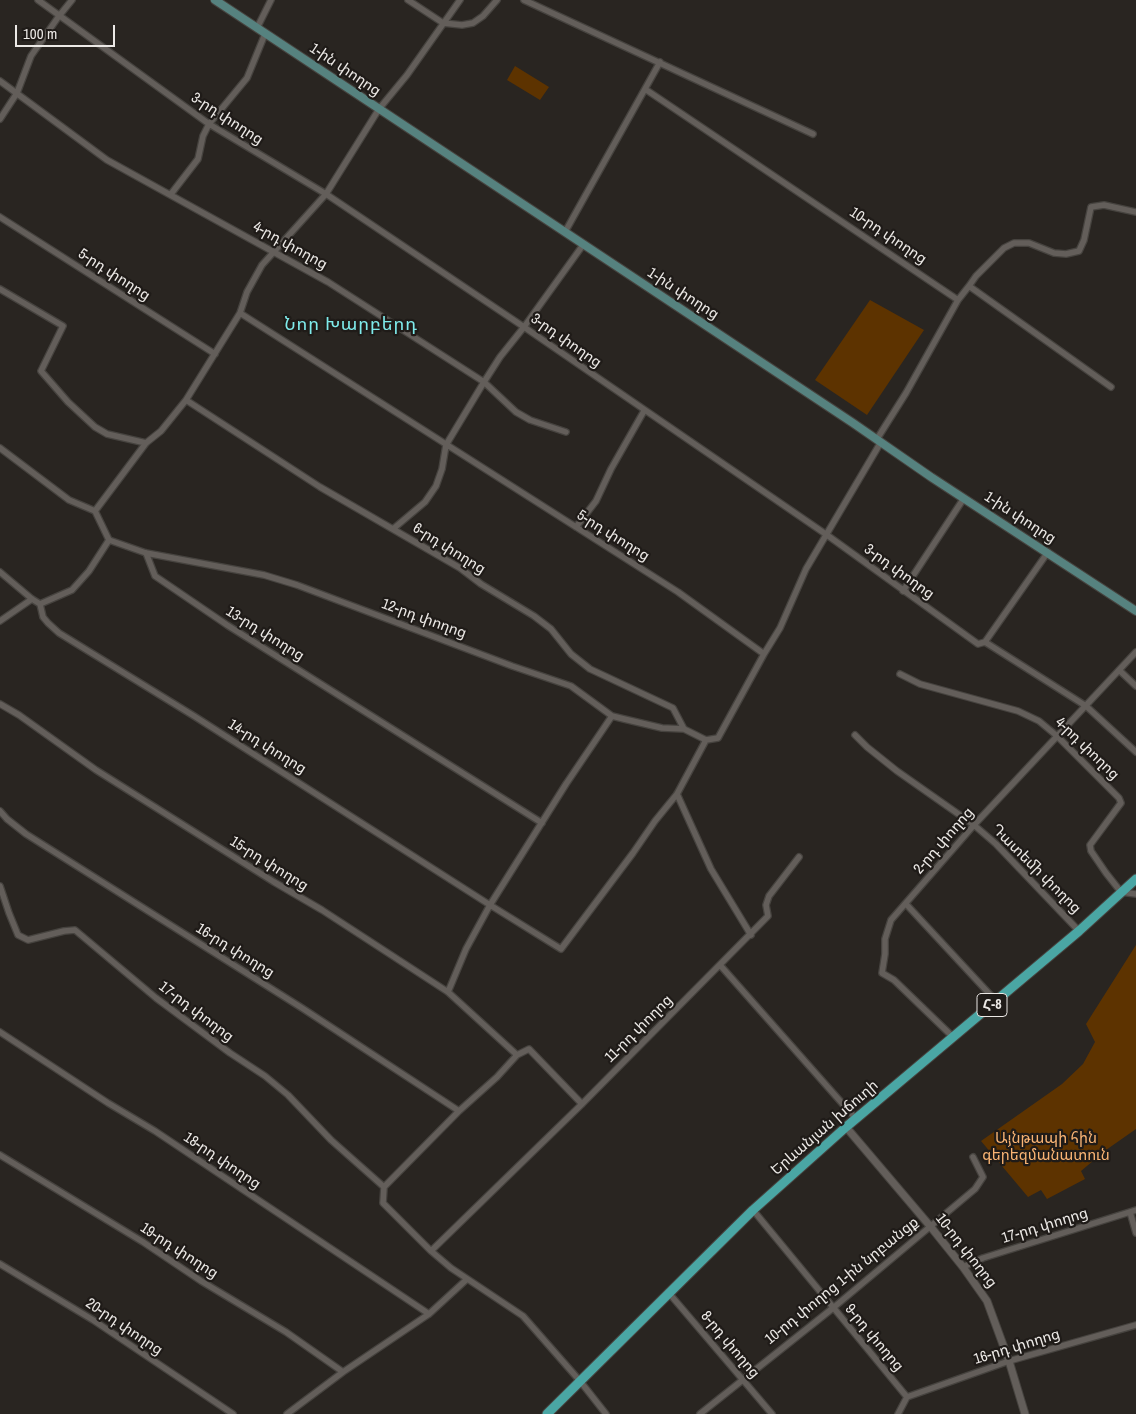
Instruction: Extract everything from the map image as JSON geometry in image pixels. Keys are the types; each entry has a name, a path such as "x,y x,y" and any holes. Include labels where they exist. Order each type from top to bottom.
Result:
{"main road":[{"name":"1-ին փողոց","path":"215,0 1136,611"},
{"name":"Երևանյան խճուղի","path":"547,1414 668,1292 753,1210 846,1127 1079,931 1136,879"}],"street":[{"name":"3-րդ փողոց","path":"38,0 209,124 326,194 827,535 978,644 985,642"},
{"path":"0,119 17,93 31,56 72,0"},
{"path":"257,28 271,0"},
{"path":"408,0 443,24 462,26 473,23 483,16 497,0"},
{"path":"95,511 146,443 161,431 186,400 240,313 247,292 262,265 326,194 379,110 407,75 460,0"},
{"path":"524,0 813,134"},
{"path":"171,194 198,159 203,136 209,124 247,78 266,34"},
{"path":"565,232 660,62"},
{"name":"4-րդ փողոց","path":"0,81 107,160 328,282 484,382 516,412 530,420 566,432"},
{"name":"10-րդ փողոց","path":"645,89 958,300"},
{"path":"684,729 706,740 718,738 780,628 806,569 827,535 958,300 976,276 1004,248 1014,243 1029,243 1054,253 1066,254 1079,251 1084,240 1090,207 1104,205 1136,212"},
{"name":"5-րդ փողոց","path":"0,218 215,354"},
{"path":"393,529 425,502 436,486 442,469 446,445 484,382 500,357 584,245"},
{"path":"969,286 1111,386"},
{"path":"0,289 63,326 41,372 68,402 89,422 107,434 146,443"},
{"name":"5-րդ փողոց","path":"240,313 678,592 764,654"},
{"name":"6-րդ փողոց","path":"186,400 320,487 460,568 481,584 534,616 551,629 572,654 590,669 673,708 684,729"},
{"path":"576,527 596,501 611,469 644,411"},
{"path":"0,448 68,500 95,511 109,540 146,553"},
{"path":"903,591 964,498"},
{"path":"0,572 40,604 72,590 89,571 109,540"},
{"path":"1048,552 985,642 1086,706 1136,752"},
{"name":"12-րդ փողոց","path":"146,553 264,575 298,585 512,666 571,686 612,716 662,728 684,729"},
{"name":"13-րդ փողոց","path":"146,553 155,576 203,609 542,823"},
{"path":"0,621 32,599"},
{"name":"14-րդ փողոց","path":"40,604 43,616 59,633 367,825 490,906 561,949 677,794"},
{"name":"2-րդ փողոց","path":"953,1037 894,980 882,973 886,954 885,939 891,920 974,825 1136,652"},
{"path":"1119,670 1136,686"},
{"name":"4-րդ փողոց","path":"900,674 920,684 1018,711 1039,722 1057,736 1119,798 1121,803 1118,808 1090,845 1091,850 1106,873 1121,892"},
{"name":"15-րդ փողոց","path":"0,704 19,715 96,770 322,910 448,992 517,1054"},
{"path":"448,992 466,950 490,906 566,784 612,716"},
{"name":"Դատեմի փողոց","path":"855,735 897,771 974,825 996,844 1079,931"},
{"path":"706,740 677,794 711,869 751,935"},
{"name":"16-րդ փողոց","path":"0,811 26,834 294,1003 459,1111"},
{"name":"11-րդ փողոց","path":"431,1251 582,1104 751,935 768,916 766,904 768,896 799,857"},
{"name":"17-րդ փողոց","path":"0,886 18,934 28,940 75,930 156,998 230,1053 265,1076 288,1095 331,1140 384,1187"},
{"path":"1121,892 1136,894"},
{"path":"906,904 996,1001"},
{"path":"720,965 856,1119"},
{"name":"18-րդ փողոց","path":"0,1032 108,1103 155,1131 429,1314"},
{"path":"582,1104 529,1049 517,1054 497,1077 459,1111 384,1187 383,1202 431,1251 466,1280 523,1316 606,1414"},
{"name":"10-րդ փողոց","path":"846,1127 930,1226 987,1301 1009,1361 1025,1414"},
{"name":"19-րդ փողոց","path":"0,1155 286,1332 343,1372"},
{"name":"10-րդ փողոց 1-ին նրբանցք","path":"700,1414 833,1308 975,1189 983,1177 973,1157"},
{"name":"9-րդ փողոց","path":"753,1210 907,1397"},
{"path":"1133,1211 1136,1232"},
{"name":"17-րդ փողոց","path":"963,1267 983,1258 1133,1211"},
{"name":"20-րդ փողոց","path":"0,1264 93,1320 233,1414"},
{"path":"287,1414 343,1372 429,1314 466,1280"},
{"name":"8-րդ փողոց","path":"668,1292 772,1414"},
{"name":"16-րդ փողոց","path":"907,1397 1009,1361 1136,1325"},
{"path":"898,1414 907,1397"}],"green space":[{"path":"515,66 549,87 540,100 507,80"},
{"path":"870,300 924,330 867,415 815,380"},
{"name":"Այնթապի հին գերեզմանատուն","path":"1136,945 1136,1129 1106,1150 1081,1171 1085,1179 1047,1199 1041,1190 1028,1197 981,1141 1062,1084 1083,1064 1095,1042 1086,1024"}],"district":[{"name":"Նոր Խարբերդ","path":"351,325"}]}
